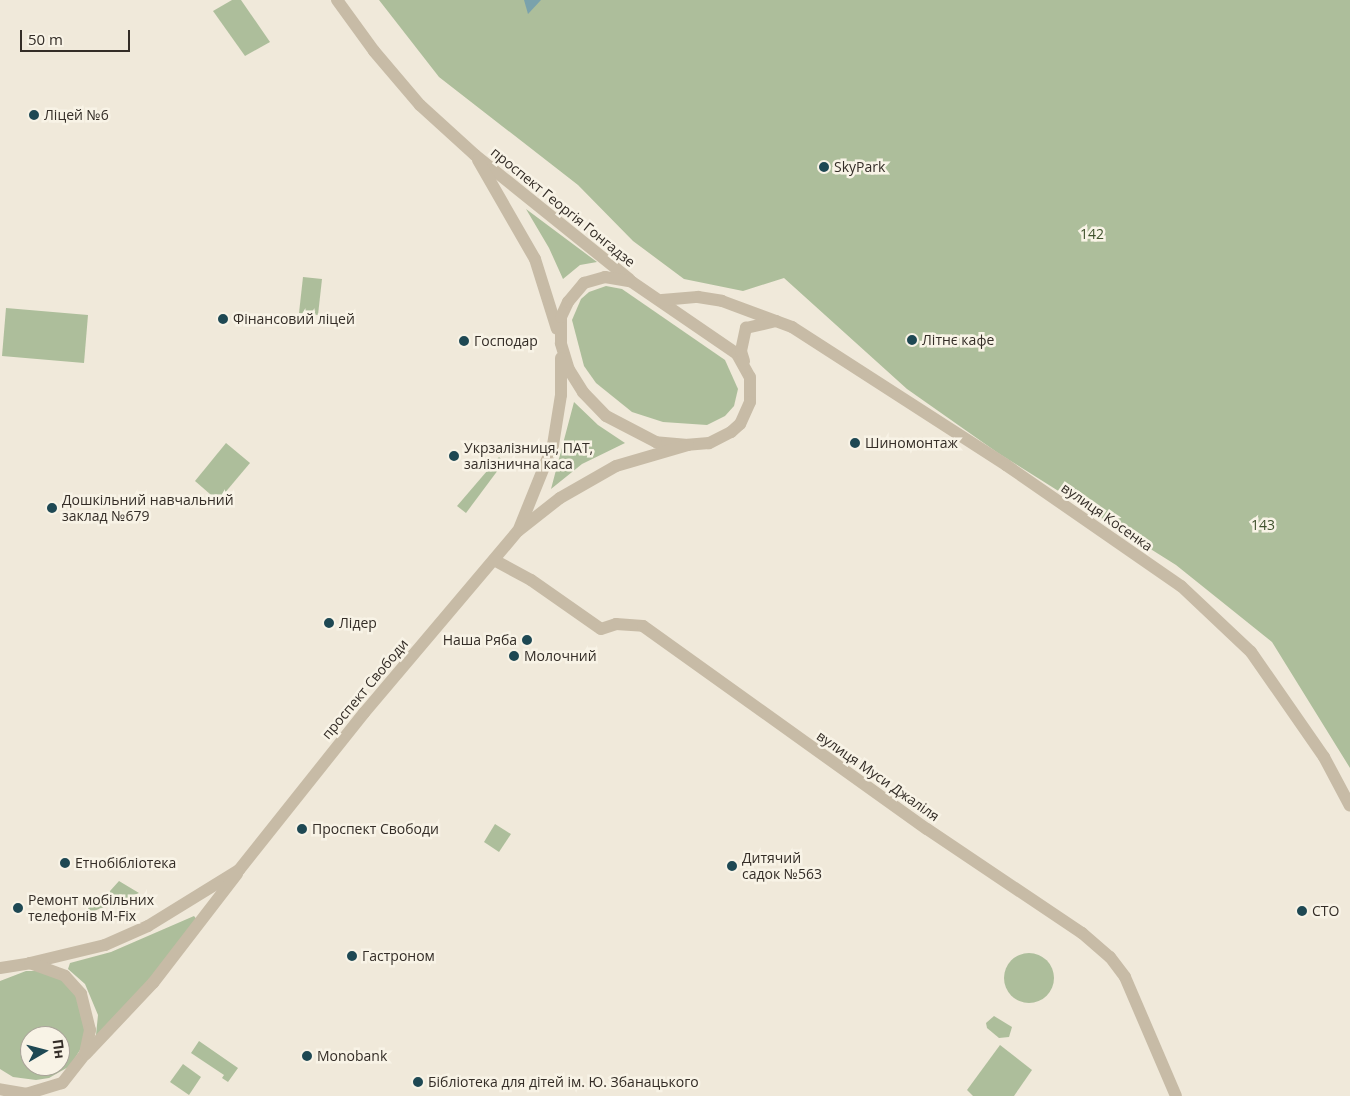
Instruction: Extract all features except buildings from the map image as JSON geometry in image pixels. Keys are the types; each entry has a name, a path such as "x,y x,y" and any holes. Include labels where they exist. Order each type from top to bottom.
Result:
{"street":[{"name":"проспект Георгія Гонгадзе","path":"337,0 374,51 420,105 475,155 632,282"},
{"name":"проспект Георгія Гонгадзе","path":"475,155 534,259 546,286 561,343"},
{"path":"744,364 725,342 632,282 605,277 584,283 568,302 561,317 561,343 569,370 583,392 606,416 656,442 688,445 709,442 731,432 740,424 750,402 750,377 741,351 746,328 760,323 781,321"},
{"name":"вулиця Косенка","path":"662,300 698,298 722,301 781,321 1006,465 1181,586 1251,652 1324,758 1350,806"},
{"name":"проспект Свободи","path":"518,531 553,445 560,394 561,343"},
{"name":"проспект Свободи","path":"85,1054 153,983 239,870 364,713 518,531 560,498 616,466 688,445"},
{"name":"вулиця Муси Джаліля","path":"494,560 531,580 601,629 616,624 643,626 926,829 1082,933 1110,958 1125,977 1176,1096"},
{"name":"проспект Свободи","path":"0,968 105,945 179,909 239,870"},
{"path":"0,960 24,963 65,976 81,994 90,1030 85,1054 57,1096"},
{"path":"0,1089 15,1094 40,1092 72,1074"}],"green space":[{"path":"232,0 241,0 270,42 245,56 213,11"},
{"name":"142","path":"379,0 1350,0 1350,768 1272,642 1176,565 998,453 907,389 784,278 743,291 684,279 633,241 578,185 439,77"},
{"path":"526,209 597,262 580,265 563,279 549,248"},
{"path":"303,277 322,279 318,315 299,313"},
{"path":"606,286 622,289 725,360 738,389 734,406 725,416 707,425 663,422 632,412 596,383 584,366 572,320 581,299 589,292"},
{"path":"6,308 88,315 84,363 2,356"},
{"path":"574,402 598,425 625,443 582,464 551,489"},
{"path":"226,443 250,463 218,501 195,481"},
{"path":"499,457 504,462 466,513 457,506"},
{"path":"495,824 511,834 499,852 484,842"},
{"path":"119,881 139,893 89,913 88,908 101,901"},
{"path":"194,916 198,921 95,1045 98,1015 85,984 68,969 70,963 111,952"},
{"path":"1024,953 1034,953 1047,960 1054,973 1054,983 1047,996 1034,1003 1024,1003 1015,999 1008,992 1004,983 1004,973 1008,964 1015,957"},
{"path":"26,971 40,971 67,982 85,1009 85,1042 70,1066 70,1026 20,1026 20,1076 52,1076 36,1080 13,1077 0,1069 0,981"},
{"path":"994,1016 1012,1027 1009,1037 999,1038 987,1028 986,1023"},
{"path":"199,1041 238,1068 228,1082 222,1078 224,1075 191,1053"},
{"path":"1000,1045 1032,1070 1014,1096 973,1096 967,1090"},
{"path":"183,1064 201,1077 189,1095 170,1082"}],"water":[{"path":"524,0 541,0 528,14"}],"place":[{"name":"Ліцей №6","path":"34,115"},
{"name":"SkyPark","path":"824,167"},
{"name":"Фінансовий ліцей","path":"223,319"},
{"name":"Літнє кафе","path":"912,340"},
{"name":"Господар","path":"464,341"},
{"name":"Шиномонтаж","path":"855,443"},
{"name":"Укрзалізниця, ПАТ, залізнична каса","path":"454,456"},
{"name":"Дошкільний навчальний заклад №679","path":"52,508"},
{"name":"Лідер","path":"329,623"},
{"name":"Наша Ряба","path":"527,640"},
{"name":"Молочний","path":"514,656"},
{"name":"Проспект Свободи","path":"302,829"},
{"name":"Етнобібліотека","path":"65,863"},
{"name":"Дитячий садок №563","path":"732,866"},
{"name":"Ремонт мобільних телефонів M-Fix","path":"18,908"},
{"name":"СТО","path":"1302,911"},
{"name":"Гастроном","path":"352,956"},
{"name":"Monobank","path":"307,1056"},
{"name":"Бібліотека для дітей ім. Ю. Збанацького","path":"418,1082"}],"park label":[{"name":"143","path":"1263,525"}]}
